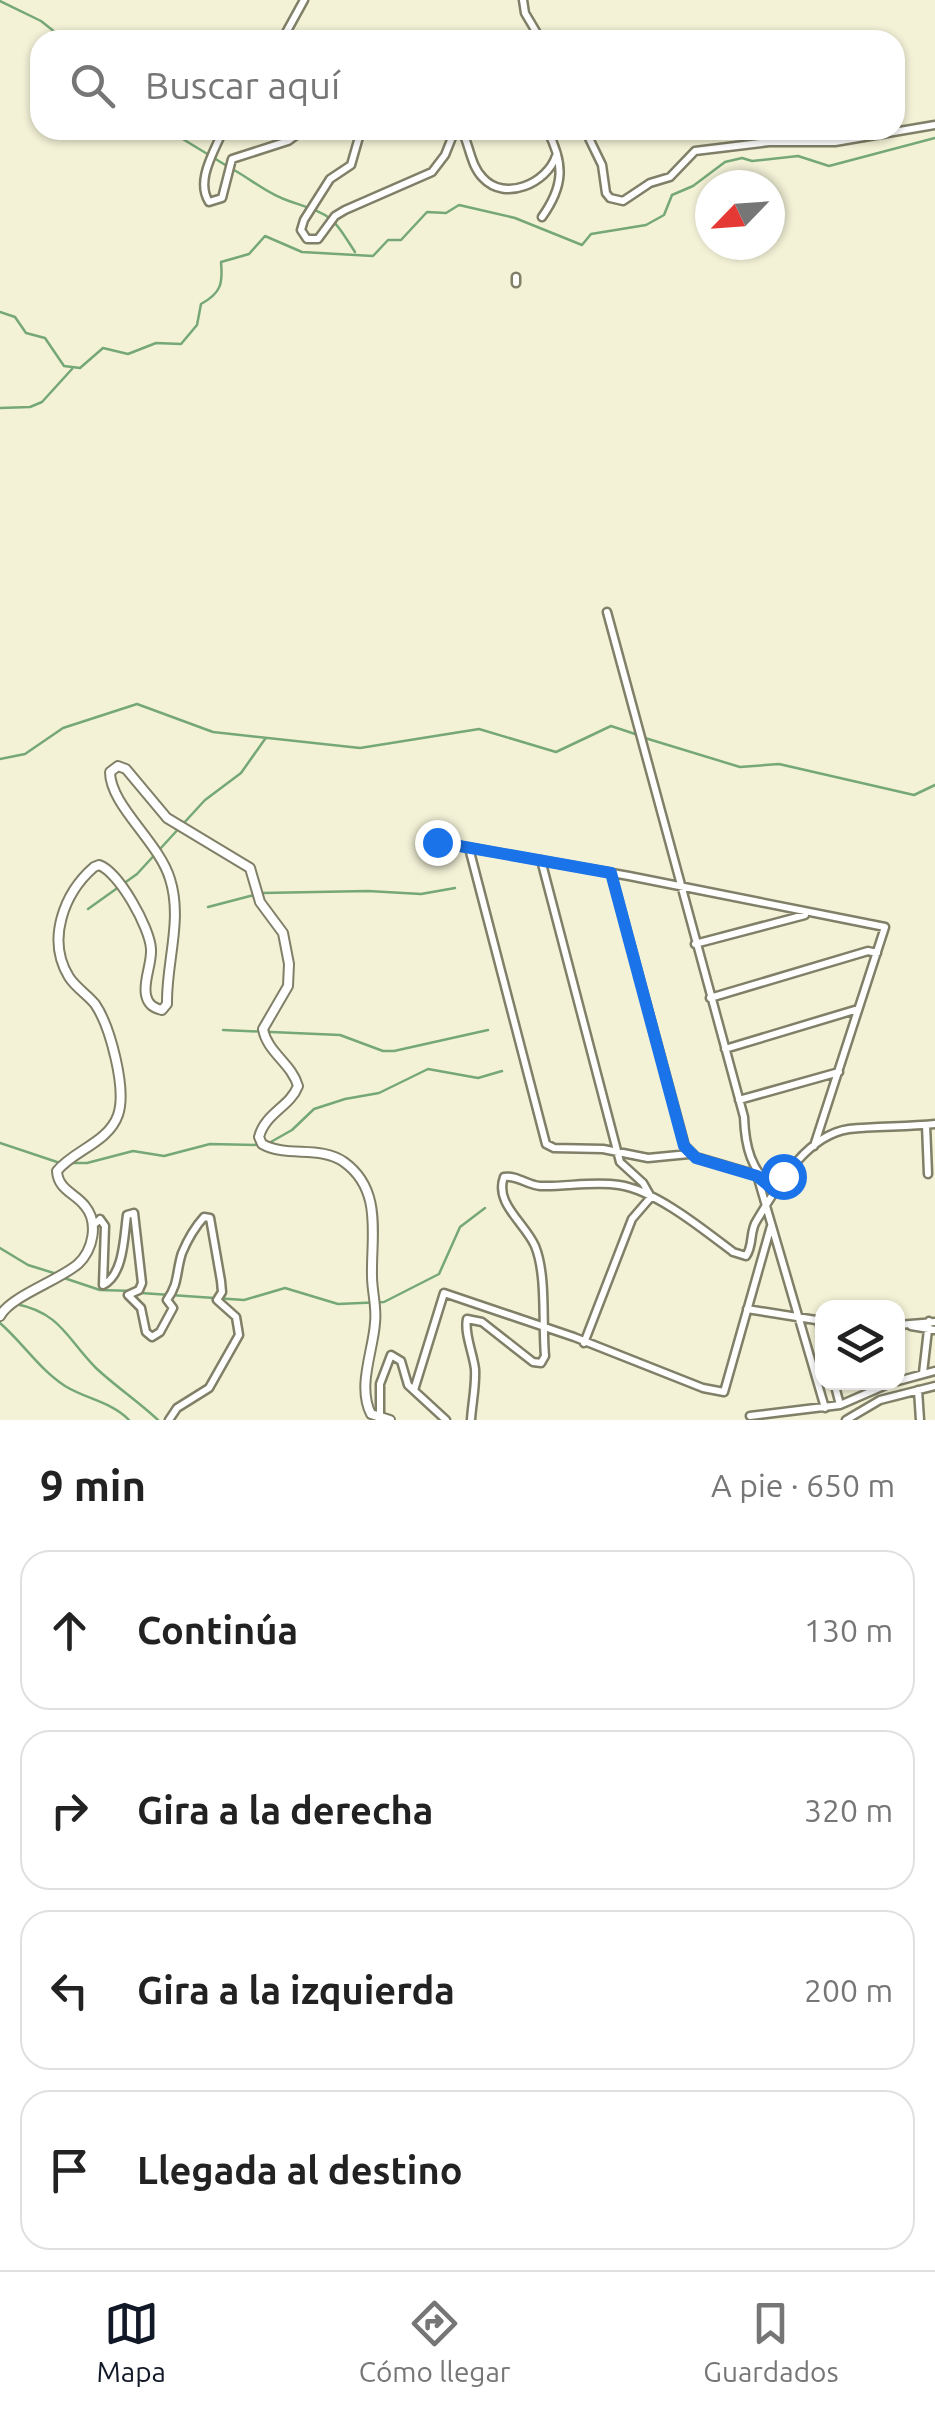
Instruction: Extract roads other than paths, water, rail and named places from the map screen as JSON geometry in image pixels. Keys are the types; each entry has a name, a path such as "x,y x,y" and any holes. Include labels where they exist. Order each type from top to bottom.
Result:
{"street":[{"path":"288,30 304,0"},
{"path":"523,0 525,14 535,30"},
{"path":"905,130 935,125"},
{"path":"218,140 209,159 204,192 209,202 222,198 232,159 289,140"},
{"path":"357,140 351,165 330,178 304,220 301,230 308,239 318,238 335,216 345,210 432,172 452,140"},
{"path":"466,140 485,181 504,189 531,183 549,170 556,156"},
{"path":"542,218 559,188 550,140"},
{"path":"590,140 602,165 606,193 623,201 670,177 695,151 769,142 847,140"},
{"path":"607,612 739,1100 747,1145 824,1408"},
{"path":"0,1316 6,1307 83,1259 92,1239 92,1220 84,1205 62,1186 57,1171 110,1128 120,1098 103,1018 76,987 61,961 58,934 75,888 100,865 110,870 150,942 152,954 145,991 154,1008 162,1010 167,1004 174,895 170,878 146,834 114,793 110,772 118,766 126,769 166,818 250,868 260,902 283,933 289,964 288,986 263,1028 269,1046 296,1078 298,1086 292,1098 266,1121 260,1137 262,1144 274,1150 333,1156 355,1172 365,1187 374,1216 372,1280 376,1318 367,1404 371,1414 390,1420"},
{"path":"437,842 885,927 814,1148"},
{"path":"469,848 546,1144 554,1148 603,1148 648,1158 690,1154 757,1176 774,1190"},
{"path":"541,860 618,1154 623,1168 643,1183 651,1196"},
{"path":"611,873 684,1146 690,1154"},
{"path":"695,944 810,914"},
{"path":"710,998 868,951 877,953"},
{"path":"725,1049 859,1009"},
{"path":"739,1100 840,1072"},
{"path":"471,1420 476,1376 473,1349 465,1328 467,1319 482,1322 538,1364 545,1356 535,1246 507,1204 501,1188 504,1177 512,1176 536,1186 618,1184 651,1196 740,1256 750,1252 752,1231 790,1168 843,1130 931,1125 928,1174"},
{"path":"584,1343 632,1218 651,1196"},
{"path":"92,1220 96,1223 100,1219 105,1226 104,1285 118,1268 127,1216 134,1213 142,1282 139,1290 128,1295 141,1308 146,1332 152,1337 169,1320 173,1308 167,1300 178,1285 183,1250 198,1223 204,1217 210,1218 222,1292 218,1300 236,1318 239,1335 209,1388 177,1408 169,1420"},
{"path":"414,1390 444,1293 703,1388 724,1392 771,1224"},
{"path":"747,1309 815,1320"},
{"path":"905,1325 932,1325 923,1373"},
{"path":"380,1414 380,1384 391,1355 401,1361 414,1390 446,1420"},
{"path":"905,1379 935,1371"},
{"path":"846,1420 880,1400 935,1386"},
{"path":"836,1390 840,1406"},
{"path":"750,1416 840,1406 877,1390"},
{"path":"918,1390 920,1420"}],"waterway":[{"path":"0,1 52,30"},
{"path":"0,312 15,317 26,333 45,338 64,366 80,368 103,348 128,354 156,343 181,344 197,325 201,304 219,287 221,262 249,254 265,236 302,252 373,256 388,240 401,240 427,212 446,213 459,205 515,218 582,245 591,234 646,225 664,215 672,195 693,186 725,162 798,156 829,166 935,138"},
{"path":"184,140 227,166"},
{"path":"234,170 274,195 329,218 355,252"},
{"path":"0,408 30,407 42,402 72,369"},
{"path":"0,759 25,754 63,728 137,704 213,732 360,748 479,729 556,752 611,726 638,735"},
{"path":"645,738 740,767 779,764 914,795 935,785"},
{"path":"88,909 137,874 205,800 241,773 265,739"},
{"path":"262,893 421,894 455,888"},
{"path":"208,907 254,895"},
{"path":"223,1030 340,1035 383,1051 488,1030"},
{"path":"269,1143 292,1130 314,1109 379,1093 428,1069 478,1078 502,1071"},
{"path":"0,1143 60,1163"},
{"path":"68,1163 87,1163 133,1151 164,1156 210,1144 261,1145"},
{"path":"141,1293 244,1300 285,1288 338,1304 384,1302 439,1274 460,1227 485,1208"},
{"path":"0,1248 28,1265 57,1274"},
{"path":"64,1278 100,1290 134,1291"},
{"path":"16,1304 53,1321 96,1368 158,1420"},
{"path":"0,1323 56,1379 129,1420"}]}
